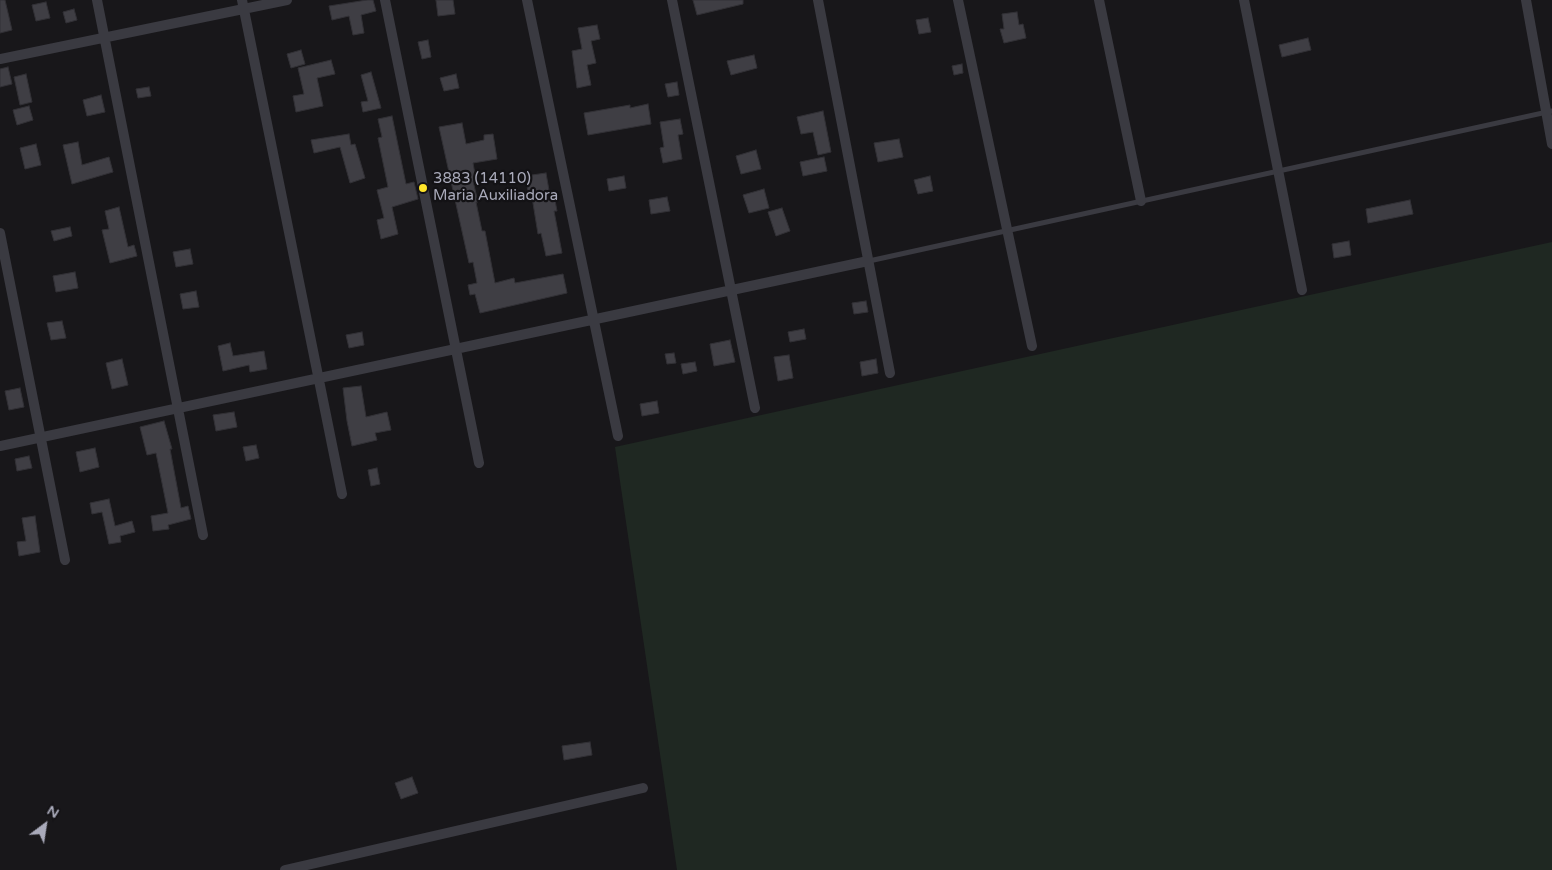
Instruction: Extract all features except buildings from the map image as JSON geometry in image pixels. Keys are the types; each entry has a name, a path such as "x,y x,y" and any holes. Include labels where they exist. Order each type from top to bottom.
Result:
{"street":[{"path":"96,0 203,535"},
{"path":"0,59 104,38 243,4 287,0"},
{"path":"385,0 479,463"},
{"path":"527,0 618,436"},
{"path":"672,0 755,408"},
{"path":"818,0 890,373"},
{"path":"958,0 1032,346"},
{"path":"1099,0 1141,201"},
{"path":"1244,0 1302,290"},
{"path":"1526,0 1549,112 1552,144"},
{"path":"243,4 342,494"},
{"path":"0,233 65,560"},
{"path":"0,446 868,261"},
{"path":"285,870 643,788"}],"lane":[{"path":"868,261 1549,112"}],"shaded area":[{"path":"1552,242 1552,870 677,870 615,447"}],"place":[{"name":"3883 (14110) Maria Auxiliadora","path":"423,188"}]}
